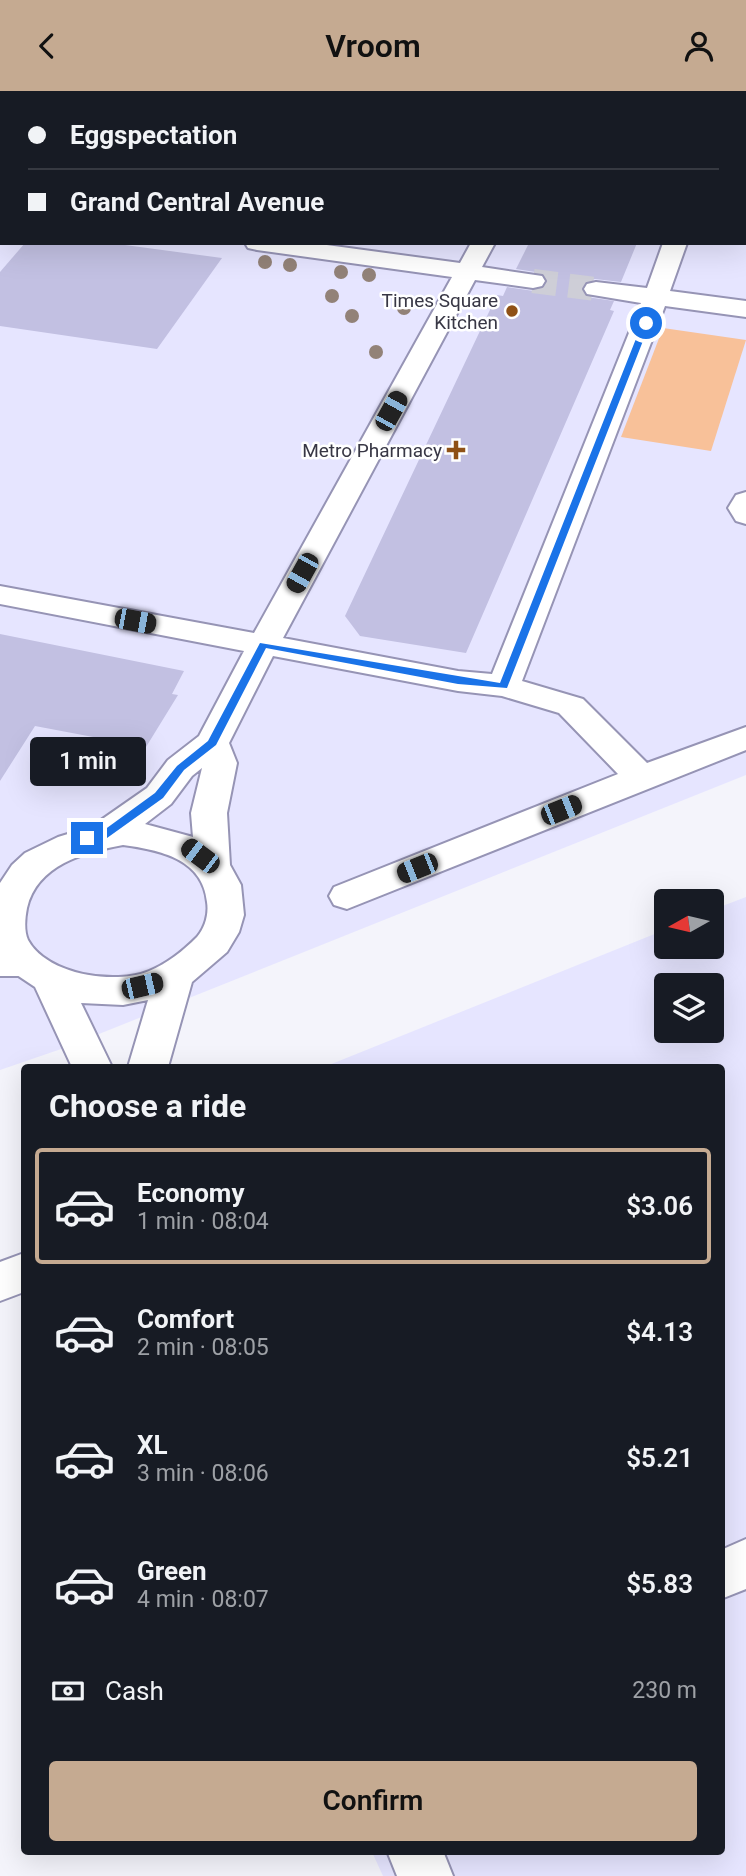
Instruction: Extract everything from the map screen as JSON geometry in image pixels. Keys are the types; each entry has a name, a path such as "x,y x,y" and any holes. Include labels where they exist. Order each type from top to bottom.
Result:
{"street":[{"path":"272,245 533,281"},
{"path":"103,836 159,796 180,768 212,743 482,245"},
{"path":"504,686 674,245"},
{"path":"596,289 746,309"},
{"path":"746,502 743,508 746,515"},
{"path":"0,595 458,681 504,686 571,706 642,778"},
{"path":"347,896 746,738"},
{"path":"212,743 220,763 209,813 212,865"},
{"path":"25,968 84,990 123,991 161,982 192,964 215,941 227,915 225,889 212,865 189,848 158,836 123,833 87,838 53,852 27,872 5,899 10,942 25,968 76,1029 91,1064"},
{"path":"149,1064 175,974"},
{"path":"0,1282 21,1273"},
{"path":"725,1573 746,1563"},
{"path":"416,1855 425,1876"}],"shaded area":[{"path":"0,245 746,245 746,775 64,1048 0,1070"},
{"path":"663,328 746,340 711,451 621,437"},
{"path":"746,897 746,1876 383,1876 373,1855 725,1855 725,1064 331,1064 654,934 654,959 724,959 724,905"}],"building":[{"path":"23,245 125,245 222,258 157,349 0,326 0,272"},
{"path":"528,245 636,245 621,282 595,279 586,281 582,288 587,297 614,301 610,310 614,311 466,653 360,636 345,616 497,295 503,296 507,287 534,291 543,289 547,282 542,273 516,269"},
{"path":"0,634 184,671 172,694 178,695 146,747 35,726 0,781"}],"tunnel":[{"path":"533,281 596,289"}],"place":[{"name":"Times Square Kitchen","path":"512,311"},
{"name":"Metro Pharmacy","path":"456,450"}],"route":[{"path":"87,838 103,836 159,796 180,768 212,743 263,645 458,681 504,686 646,323"}]}
